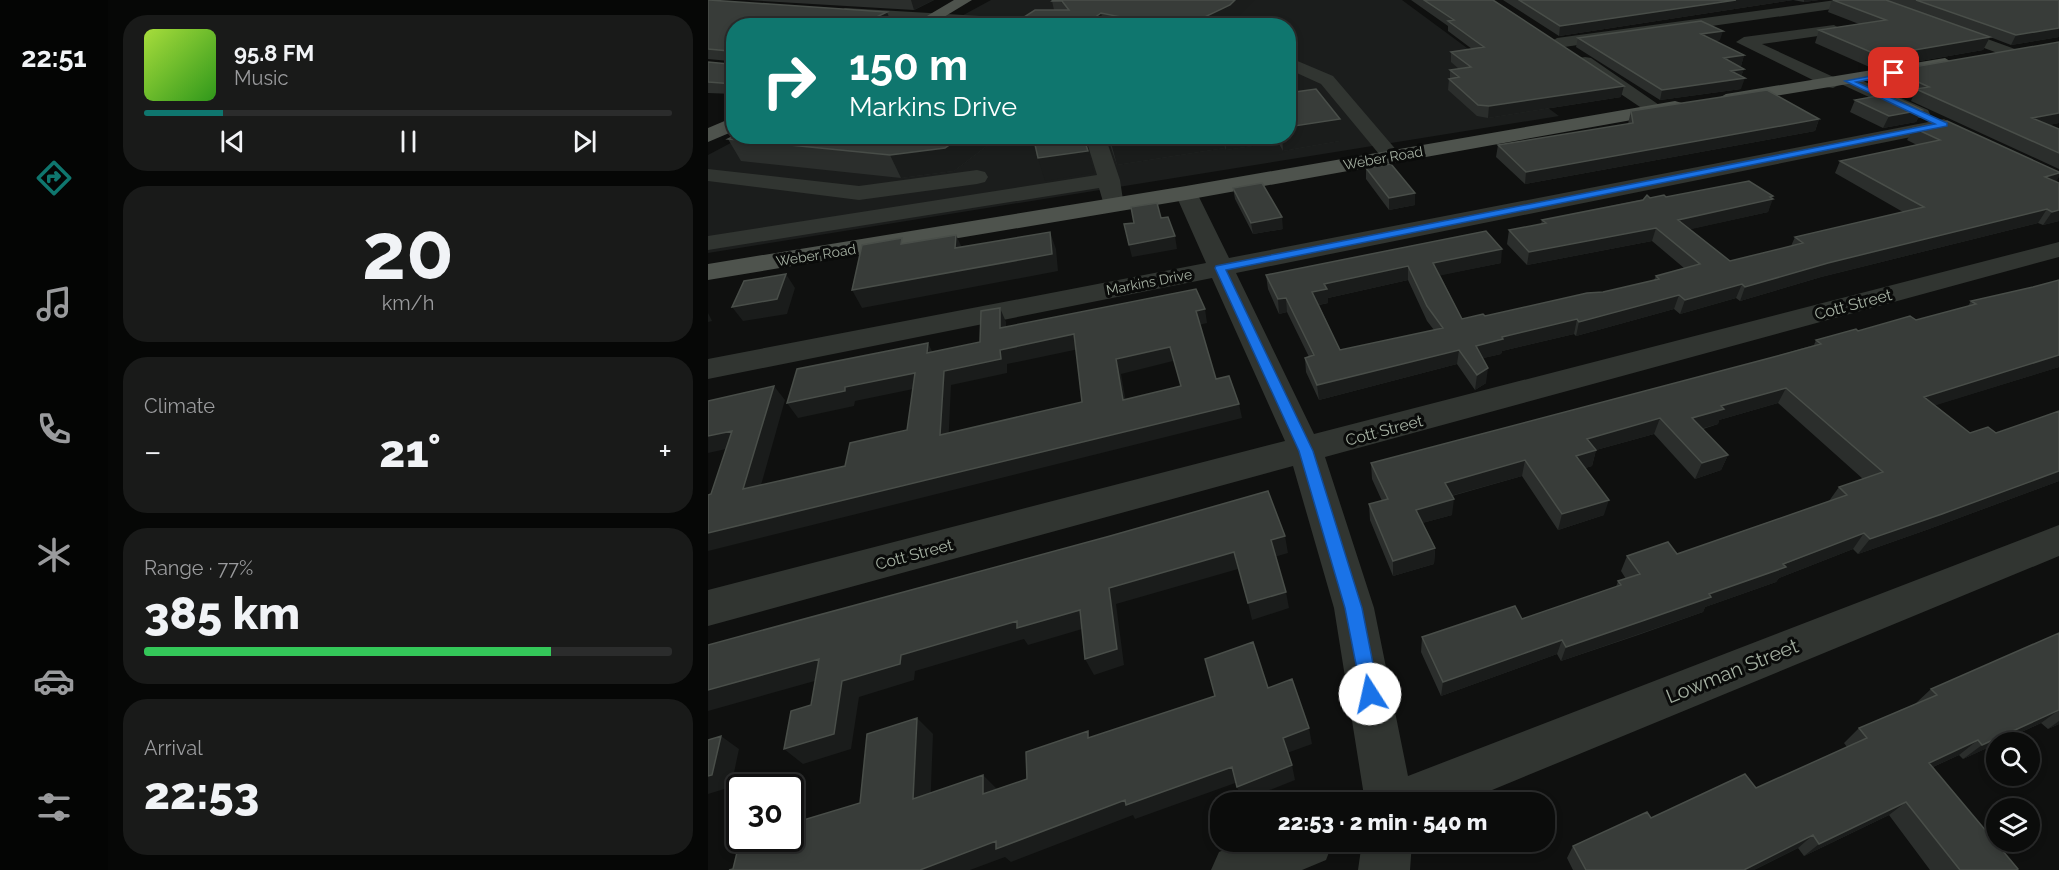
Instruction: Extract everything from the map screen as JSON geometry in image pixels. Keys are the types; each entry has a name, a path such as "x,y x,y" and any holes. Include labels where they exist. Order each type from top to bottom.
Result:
{"main road":[{"path":"932,17 965,0"},
{"name":"Weber Road","path":"708,272 1186,193 1656,110 1841,82 2019,50"}],"street":[{"path":"1656,110 1552,40 1871,1"},
{"path":"1018,18 1038,6"},
{"path":"826,10 948,18"},
{"path":"1933,24 2019,50"},
{"path":"1833,30 1744,42 1841,82"},
{"path":"1296,66 1327,80 1392,156"},
{"name":"Markins Drive","path":"708,369 1220,268 1954,130 1841,82"},
{"path":"1098,144 1109,180 1113,205"},
{"path":"708,169 728,158"},
{"path":"708,175 859,193 1010,181 1109,180"},
{"path":"708,243 964,202 1010,181"},
{"path":"806,256 816,226 859,193"},
{"path":"1186,193 1306,451 1354,608 1387,792"},
{"path":"964,202 965,230"},
{"name":"Cott Street","path":"708,608 1306,451 2059,249"},
{"name":"Lowman Street","path":"1430,792 2059,540"},
{"path":"1237,870 1283,852"},
{"path":"1384,870 1386,852"}],"shaded area":[{"path":"991,0 1402,0 1559,116 708,253 708,155 729,144 1296,144 1296,18 958,18"}],"building":[{"path":"708,0 887,12 875,18 726,18 726,51 708,49"},
{"path":"1235,0 1230,5 1203,18 1126,18 1101,13 1094,18 1023,18 1035,10 1069,10 1062,1 1052,1"},
{"path":"1424,0 1493,0 1624,86 1489,106 1478,105 1449,79 1459,77 1450,70 1471,67 1451,52 1484,47 1448,21 1454,20"},
{"path":"1519,0 1736,0 1560,26"},
{"path":"1833,0 1886,0 1990,37 1880,56 1819,30 1886,20"},
{"path":"1916,0 2059,0 2059,28 2016,35"},
{"path":"1701,21 1723,31 1701,34 1744,55 1724,58 1744,69 1731,71 1745,78 1662,90 1578,38"},
{"path":"2059,42 2059,113 2032,118 2059,129 2059,153 1916,89 1929,87 1905,76 1915,74 1902,69"},
{"path":"708,62 726,64 726,83 708,82"},
{"path":"1316,89 1340,119 1296,126 1296,92"},
{"path":"1767,90 1819,119 1526,172 1498,145 1633,123 1631,111"},
{"path":"1888,94 1922,110 1889,116 1855,100"},
{"path":"1947,121 2059,172 2045,177 2059,183 2059,210 2052,212 2047,209 1828,263 1745,287 1742,284 1685,300 1679,295 1579,322 1577,319 1502,337 1503,339 1476,346 1488,368 1477,375 1459,350 1317,385 1305,358 1314,355 1286,298 1278,299 1266,275 1486,231 1502,249 1433,263 1462,319 1587,293 1603,292 1659,279 1656,276 1700,264 1656,228 1529,252 1509,230 1546,223 1542,220 1643,200 1647,195 1650,198 1664,195 1666,197 1749,181 1773,196 1770,197 1773,199 1678,220 1730,261 1803,243 1795,237 1924,207 1840,161 1940,140 1914,128","holes":["1408,266 1427,306 1443,328 1340,350 1312,292 1327,289 1324,284"]},
{"path":"779,144 951,144 945,148 890,155"},
{"path":"1035,144 1086,144 1088,151 1038,158"},
{"path":"1391,164 1415,193 1389,198 1366,168"},
{"path":"1262,183 1282,217 1251,223 1233,188"},
{"path":"1157,203 1161,218 1168,217 1175,236 1129,245 1124,224 1134,223 1131,207"},
{"path":"1050,232 1052,254 852,290 862,245 902,238 901,244 956,235 955,248"},
{"path":"786,274 777,299 732,307 744,281"},
{"path":"2059,280 2059,355 1924,397 1970,433 1988,427 1996,433 2059,411 2059,471 1870,539 1864,533 1783,564 1786,567 1709,594 1711,597 1645,620 1566,647 1562,640 1443,682 1422,637 1515,606 1522,619 1621,585 1618,581 1640,574 1627,556 1668,542 1677,554 1847,495 1839,487 1883,472 1786,388 1721,406 1724,409 1692,418 1728,455 1702,463 1660,418 1587,439 1596,450 1576,456 1609,500 1562,514 1525,460 1445,483 1454,499 1416,510 1435,548 1393,561 1369,504 1388,499 1371,463 1821,344 1816,340 1856,329 1858,331 1910,316 1916,320 1976,304 1971,301"},
{"path":"1196,289 1205,309 1196,311 1216,379 1229,376 1239,404 708,533 708,495 711,494 732,431 708,436 708,401 774,386 743,489 845,466 850,443 907,430 915,373 845,387 845,391 787,403 797,369 928,343 927,353 980,342 981,311 1000,308 1000,328","holes":["1074,334 1082,402 940,435 944,371 1001,359 1000,350","1170,347 1181,386 1123,400 1116,359"]},
{"path":"1268,491 1285,536 1271,540 1286,592 1248,603 1234,552 1109,588 1117,649 1085,659 1080,610 1017,628 1017,621 901,655 900,664 842,681 834,734 784,749 791,711 811,705 819,659 708,690 708,645"},
{"path":"2059,633 2059,710 2011,732 1986,732 1986,743 1982,745 1978,740 1929,763 1986,831 1986,852 2004,852 2018,869 2016,870 1960,870 1906,802 1819,844 1813,835 1744,870 1586,870 1573,846 1647,812 1651,818 1745,774 1756,788 1867,738 1859,728 1937,695 1931,689"},
{"path":"1253,642 1268,688 1292,679 1309,728 1283,738 1292,765 1237,787 1232,767 1126,805 1125,800 996,849 996,841 920,870 729,870 733,869 737,852 804,852 804,820 860,803 867,734 917,718 913,799 983,775 983,794 1027,779 1026,752 1088,731 1088,738 1215,696 1205,659"},
{"path":"721,736 712,775 708,776 708,740"}],"route":[{"path":"1370,694 1354,608 1306,451 1220,268 1944,125 1848,81 1894,73"}]}
